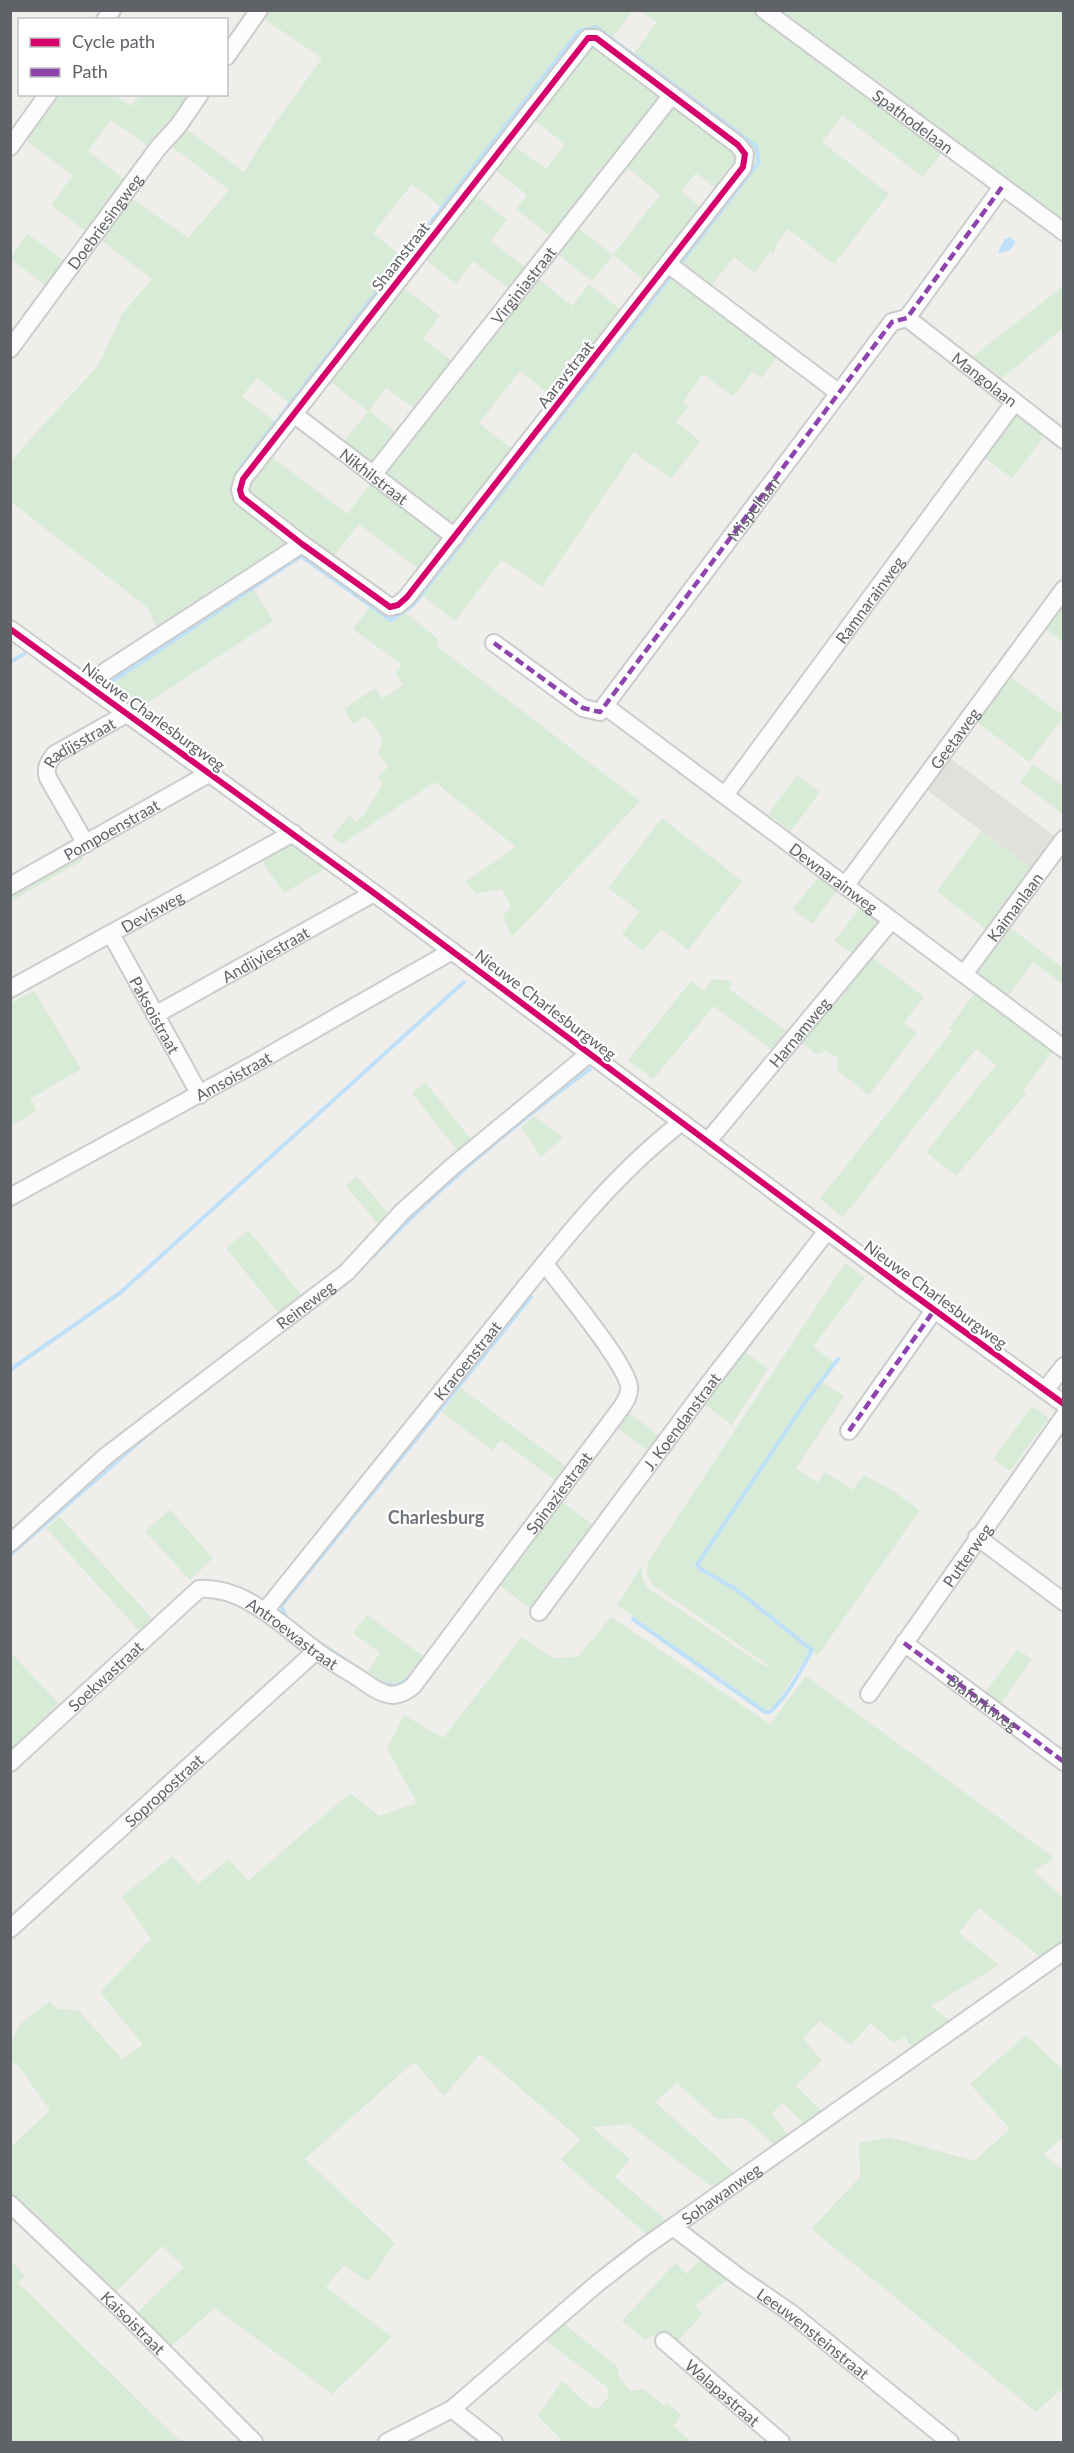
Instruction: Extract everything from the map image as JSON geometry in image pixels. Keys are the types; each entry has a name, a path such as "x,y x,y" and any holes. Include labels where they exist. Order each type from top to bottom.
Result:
{"street":[{"path":"228,54 260,10"},
{"name":"Spathodelaan","path":"764,10 1064,232"},
{"name":"Shaanstraat","path":"398,606 390,607 302,544 242,497 240,490 243,479 588,38 596,38 738,145 744,154"},
{"name":"Virginiastraat","path":"373,475 672,95"},
{"path":"10,147 47,96"},
{"name":"Doebriesingweg","path":"10,349 199,96"},
{"name":"Aaravstraat","path":"398,606 455,537 743,167 744,154"},
{"path":"907,318 1002,187"},
{"path":"668,264 839,393"},
{"name":"Mispellaan","path":"605,706 892,322 907,318"},
{"name":"Mangolaan","path":"907,318 1064,440"},
{"name":"Ramnarainweg","path":"725,795 1014,403"},
{"name":"Nikhilstraat","path":"295,415 455,537"},
{"path":"90,687 106,671 302,544"},
{"name":"Geetaweg","path":"845,886 1064,589"},
{"name":"Nieuwe Charlesburgweg","path":"10,629 293,833 827,1231 1064,1404"},
{"path":"494,643 583,708 600,712 605,706"},
{"name":"Dewnarainweg","path":"605,706 1064,1049"},
{"name":"Radijsstraat","path":"86,844 48,778 46,772 49,761 55,754 128,713"},
{"name":"Pompoenstraat","path":"10,886 210,773"},
{"name":"Devisweg","path":"10,989 293,833"},
{"name":"Kaimanlaan","path":"964,974 1064,839"},
{"name":"Andijviestraat","path":"155,1015 374,893"},
{"name":"Harnamweg","path":"708,1141 891,921"},
{"name":"Paksoistraat","path":"111,934 200,1095"},
{"name":"Amsoistraat","path":"10,1197 200,1095 452,951"},
{"name":"Reineweg","path":"10,1544 106,1456 347,1272 402,1212 444,1174 590,1053"},
{"name":"Kraroenstraat","path":"265,1611 545,1264 612,1186 651,1146 682,1122"},
{"name":"J. Koendanstraat","path":"539,1612 710,1382 827,1231"},
{"name":"Spinaziestraat","path":"380,1691 393,1695 407,1692 423,1675 626,1400 629,1385 626,1375 602,1339 545,1264"},
{"path":"849,1431 935,1309"},
{"path":"1045,1390 1064,1366"},
{"name":"Putterweg","path":"869,1694 1064,1416"},
{"path":"977,1537 1064,1602"},
{"name":"Antroewastraat","path":"199,1589 225,1590 265,1611 316,1651 380,1691"},
{"name":"Soekwastraat","path":"10,1763 199,1589"},
{"name":"Blaforkiweg","path":"904,1643 1064,1762"},
{"name":"Sopropostraat","path":"10,1929 316,1651"},
{"name":"Sohawanweg","path":"387,2442 452,2409 599,2282 673,2227 1064,1951"},
{"name":"Kaisoistraat","path":"10,2204 127,2315 254,2442"},
{"name":"Leeuwensteinstraat","path":"673,2227 791,2313 950,2442"},
{"name":"Walapastraat","path":"664,2341 781,2442"},
{"path":"452,2409 494,2442"}],"shaded area":[{"path":"947,756 1057,838 1034,870 923,787"}],"green space":[{"path":"252,11 633,11 608,42 599,35 446,211 412,184 373,233 408,261 294,407 257,378 242,396 280,425 233,488 287,537 288,545 158,630 147,607 11,502 10,463 98,366 122,314 152,279 96,236 127,195 188,238 229,190 167,143 182,126 244,172 269,132 322,58"},
{"path":"639,11 759,11 945,149 923,177 842,115 822,142 889,194 834,264 788,229 778,242 773,254 770,252 755,273 734,257 702,297 778,355 761,378 752,372 733,396 703,374 683,402 689,407 676,422 700,441 671,479 634,452 542,587 502,560 455,621 418,592 749,166 630,59 657,22"},
{"path":"776,11 1063,11 1063,227"},
{"path":"591,44 661,96 554,239 516,209 527,195 492,168 512,144 546,169 565,144 531,118"},
{"path":"52,96 116,96 131,106 139,96 197,96 153,150 111,120 88,151 129,183 90,234 51,205 73,175 22,138"},
{"path":"671,105 739,153 741,159 719,190 696,173 681,191 703,209 647,282 613,255 660,195 623,164"},
{"path":"473,193 507,220 491,241 528,270 512,291 473,261 456,284 423,258"},
{"path":"576,226 613,255 592,281 555,252"},
{"path":"27,233 70,265 51,290 11,259"},
{"path":"535,276 572,306 589,284 623,312 556,400 520,371 479,423 516,452 456,523 449,521 388,475 386,470"},
{"path":"400,285 440,316 423,339 456,364 418,411 386,388 369,411 400,435 372,463 344,442 368,411 327,379"},
{"path":"1063,286 1063,328 995,384 966,362"},
{"path":"1018,413 1047,433 1012,479 982,455 1009,416"},
{"path":"268,454 347,514 376,477 448,535 422,572 359,524 331,559 248,496 246,482"},
{"path":"253,588 273,621 143,706 111,682"},
{"path":"1063,596 1063,642 1041,626"},
{"path":"373,603 401,609 439,640 437,646 640,801 512,937 503,916 511,907 502,889 476,894 465,882 516,847 435,782 342,844 332,836 350,815 356,822 364,815 383,784 377,777 388,767 378,753 383,741 371,721 365,717 353,724 344,709 375,688 382,699 403,685 395,672 402,665 353,629"},
{"path":"1007,674 1064,716 1029,762 973,719"},
{"path":"1033,764 1063,786 1063,814 1020,782"},
{"path":"797,775 820,792 791,831 768,814"},
{"path":"662,818 742,881 688,950 661,929 643,951 622,934 640,912 608,888"},
{"path":"981,831 1034,870 989,932 937,891"},
{"path":"290,839 328,867 284,893 259,857"},
{"path":"79,853 83,860 11,901 10,892"},
{"path":"822,873 840,887 812,924 793,909"},
{"path":"863,904 882,920 855,956 834,941"},
{"path":"1006,924 1063,968 1061,983 1033,962 1006,999 973,974"},
{"path":"869,955 924,997 904,1023 917,1033 869,1095 837,1070 838,1058 826,1051 816,1054 798,1040"},
{"path":"713,979 732,981 729,989 792,1035 776,1053 714,1006 653,1079 628,1060 691,981 704,991"},
{"path":"34,991 81,1069 30,1099 37,1110 11,1126 11,1003"},
{"path":"976,991 1055,1049 1023,1090 1026,1094 956,1176 926,1152 996,1065 976,1049 843,1217 820,1199 952,1031 949,1028"},
{"path":"425,1082 474,1143 460,1154 412,1093"},
{"path":"534,1116 563,1138 541,1157 521,1127"},
{"path":"357,1176 392,1218 382,1229 346,1186"},
{"path":"248,1230 304,1298 281,1316 226,1248"},
{"path":"845,1263 865,1278 813,1347 835,1363 821,1381 844,1396 796,1468 818,1483 825,1472 852,1490 864,1475 892,1490 920,1510 818,1655 811,1650 774,1706 765,1710 617,1605 642,1565 642,1576 646,1587 766,1667 768,1665 653,1585 647,1575 648,1562"},
{"path":"739,1347 768,1369 732,1425 700,1401"},
{"path":"461,1388 571,1470 560,1484 501,1440 492,1450 442,1412"},
{"path":"1032,1406 1049,1418 1010,1471 993,1459"},
{"path":"628,1412 662,1438 651,1453 616,1427"},
{"path":"560,1500 597,1528 535,1612 497,1583"},
{"path":"170,1510 213,1558 190,1580 145,1531"},
{"path":"60,1517 155,1622 142,1634 46,1528"},
{"path":"367,1615 423,1656 408,1676 395,1684 381,1681 368,1672 380,1653 353,1633"},
{"path":"611,1617 770,1724 806,1676 1054,1858 1034,1871 1063,1898 1063,1945 1044,1960 979,1908 959,1933 999,1965 931,2006 953,2023 914,2050 905,2037 894,2043 871,2023 851,2045 820,2021 803,2038 822,2061 796,2086 822,2112 804,2124 783,2103 771,2114 791,2138 777,2147 744,2118 717,2119 677,2083 655,2102 737,2175 716,2190 629,2124 592,2127 630,2159 615,2177 670,2223 650,2237 561,2160 580,2139 480,2054 444,2096 414,2062 305,2159 395,2243 368,2282 344,2265 326,2287 392,2337 332,2394 215,2308 168,2349 134,2316 184,2267 162,2246 112,2295 11,2194 11,2147 50,2110 19,2067 11,2060 16,2031 26,2019 49,2002 57,2009 78,2010 122,2059 143,2045 100,1992 151,1939 122,1896 173,1856 198,1884 229,1859 248,1881 350,1793 379,1816 417,1803 387,1749 404,1715 443,1738 522,1637 553,1658 578,1657"},
{"path":"1017,1649 1032,1659 998,1708 982,1697"},
{"path":"10,1652 63,1708 15,1752 10,1747"},
{"path":"1026,2035 1064,2071 1063,2137 1044,2154 1063,2171 1063,2388 1036,2412 811,2229 860,2177 859,2143 889,2137 974,2161 1010,2129 970,2084"},
{"path":"703,2256 730,2277 695,2306 703,2314 675,2344 660,2332 645,2340 622,2321 675,2263 687,2274"},
{"path":"11,2261 25,2276 18,2283 181,2442 11,2442"},
{"path":"560,2321 617,2366 619,2377 630,2391 643,2389 664,2406 667,2403 681,2415 673,2426 692,2442 560,2442 562,2440 538,2416 562,2381 590,2407 599,2408 609,2397 607,2387 542,2338"}],"water":[{"path":"1010,237 1016,242 1010,250 998,252 1004,240"}],"waterway":[{"path":"242,466 579,31 596,27 756,146 759,162 682,261"},
{"path":"111,682 301,556 391,620 413,605 670,277"},
{"path":"10,662 24,654"},
{"path":"10,1370 120,1293 464,982"},
{"path":"372,1257 477,1158 590,1069"},
{"path":"287,1328 350,1280"},
{"path":"287,1619 281,1606 531,1297"},
{"path":"633,1619 765,1712 770,1712 782,1698 812,1650 737,1590 697,1565 806,1401 838,1359"},
{"path":"10,1555 154,1429"},
{"path":"315,1640 353,1665"},
{"path":"380,1683 396,1686 411,1677"},
{"path":"458,2424 480,2442"},
{"path":"406,2442 418,2435"}],"marked path":[{"path":"494,643 583,708 600,712 892,322 907,318 1002,187"},
{"path":"849,1431 935,1309"},
{"path":"904,1643 1064,1762"}],"cycle path":[{"path":"588,38 596,38 738,145 745,154 743,167 407,597 398,605 390,607 302,544 242,497 240,490 243,479 588,38"},
{"path":"10,629 374,893 900,1285 1064,1404"}],"district":[{"name":"Charlesburg","path":"436,1517"}]}
